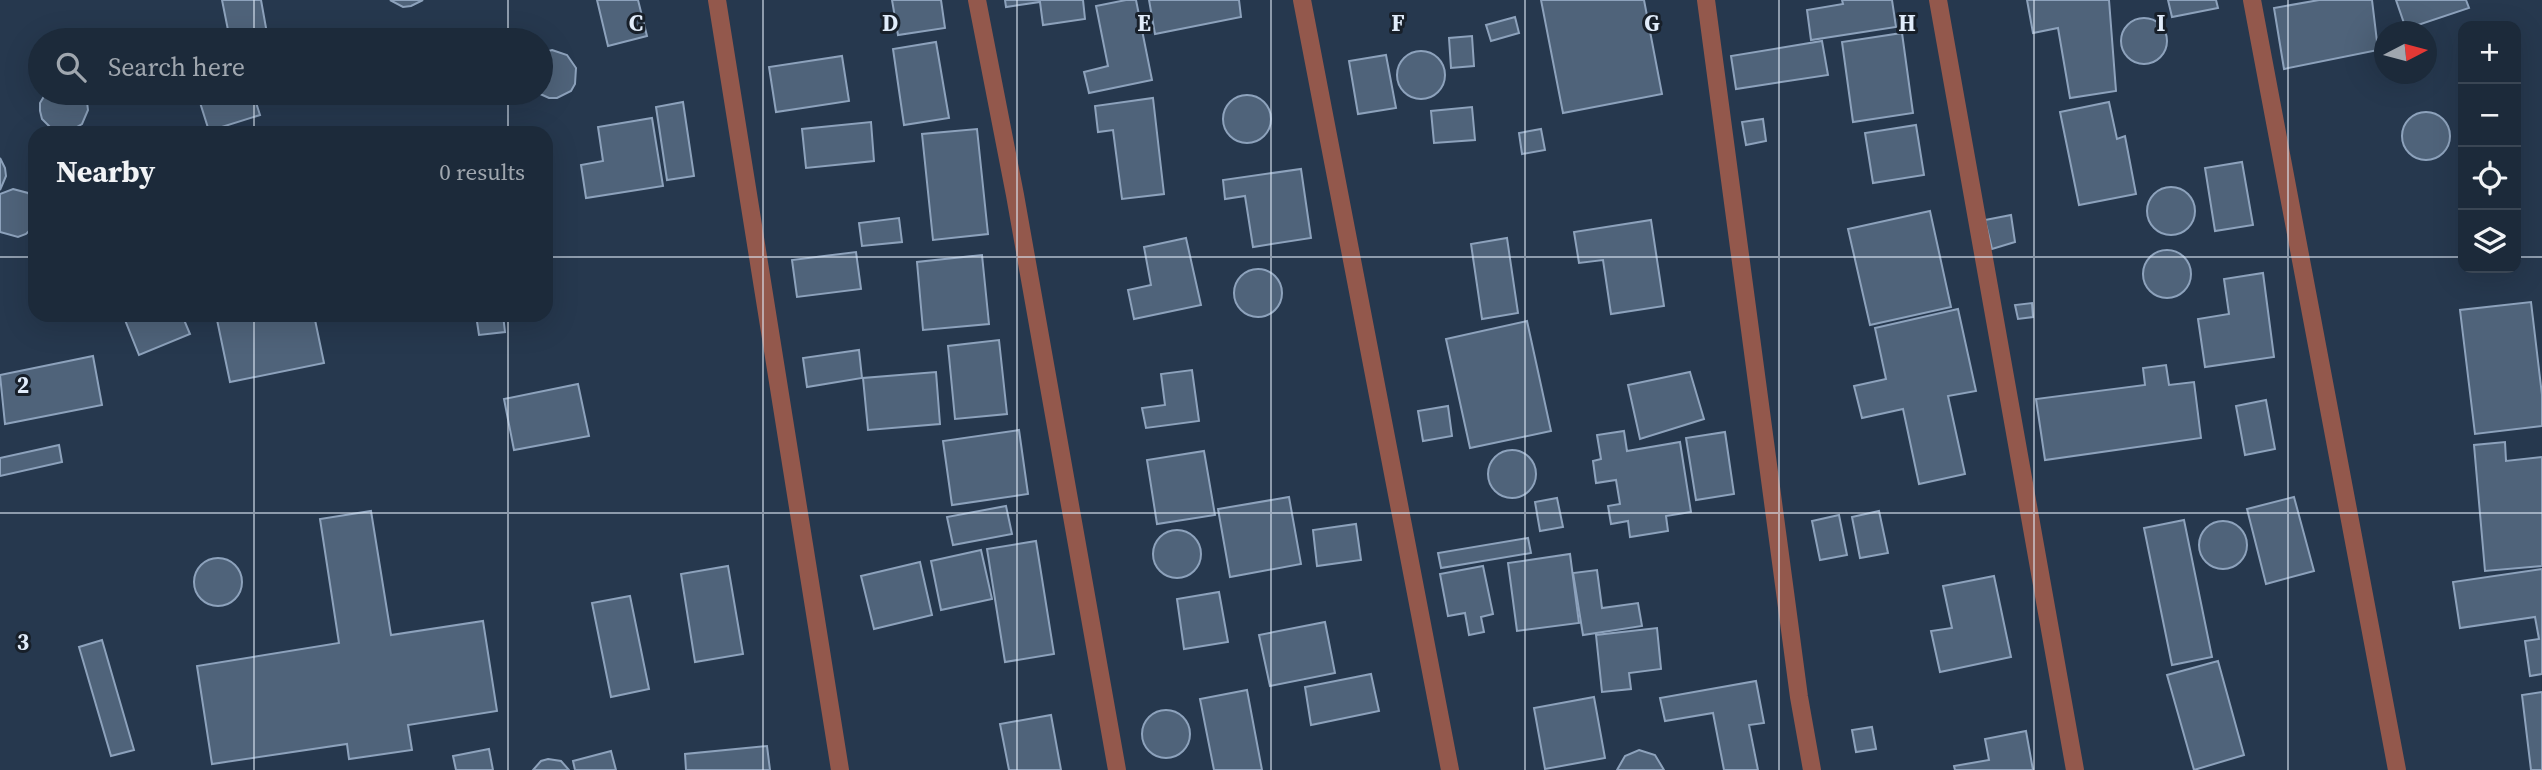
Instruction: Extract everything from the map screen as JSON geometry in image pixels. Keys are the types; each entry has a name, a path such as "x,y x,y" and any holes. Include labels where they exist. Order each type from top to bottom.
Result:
{"street":[{"path":"717,0 840,770"},
{"path":"977,0 1015,195 1117,770"},
{"path":"1302,0 1450,770"},
{"path":"1706,0 1797,684 1812,770"},
{"path":"1938,0 2075,770"},
{"path":"2252,0 2397,770"}],"building":[{"path":"222,0 261,0 266,28 228,28"},
{"path":"390,0 423,0 403,7"},
{"path":"597,0 638,0 647,36 608,46"},
{"path":"892,0 941,0 945,28 898,35"},
{"path":"1005,0 1083,0 1085,19 1043,25 1040,2 1006,7"},
{"path":"1136,0 1152,80 1089,93 1084,72 1108,66 1096,6"},
{"path":"1149,0 1239,0 1241,17 1155,34"},
{"path":"1541,0 1644,0 1662,94 1563,113"},
{"path":"1842,0 1892,0 1896,27 1811,40 1807,10 1843,4"},
{"path":"2027,0 2109,0 2116,91 2070,98 2058,28 2033,33"},
{"path":"2168,0 2216,0 2218,8 2172,17"},
{"path":"2319,0 2372,0 2374,51 2284,69 2274,8"},
{"path":"2396,0 2466,0 2469,8 2430,21 2403,21"},
{"path":"1515,17 1519,33 1491,41 1486,25"},
{"path":"2144,18 2160,25 2167,41 2160,57 2144,64 2128,57 2121,41 2128,25"},
{"path":"1902,33 1913,113 1853,122 1842,42"},
{"path":"1472,36 1474,66 1451,68 1449,38"},
{"path":"1822,41 1828,75 1736,89 1731,56"},
{"path":"936,42 949,118 904,125 893,49"},
{"path":"553,50 567,55 576,68 575,84 571,91 553,98"},
{"path":"1421,51 1438,58 1445,75 1438,92 1421,99 1404,92 1397,75 1404,58"},
{"path":"1386,55 1396,108 1358,114 1349,61"},
{"path":"842,56 849,101 776,112 769,67"},
{"path":"1247,95 1264,102 1271,119 1264,136 1247,143 1230,136 1223,119 1230,102"},
{"path":"1153,98 1164,194 1122,199 1113,130 1098,132 1095,106"},
{"path":"683,102 694,176 667,180 656,107"},
{"path":"2109,102 2117,139 2125,136 2136,194 2079,205 2060,112"},
{"path":"40,105 87,105 88,110 78,126 49,126 42,119"},
{"path":"201,105 257,105 260,115 225,126 207,126"},
{"path":"1472,107 1475,140 1434,143 1431,111"},
{"path":"2426,112 2443,119 2450,136 2443,153 2426,160 2409,153 2402,136 2409,119"},
{"path":"652,118 663,186 586,198 581,165 603,161 598,127"},
{"path":"1763,119 1766,141 1746,145 1742,122"},
{"path":"871,122 874,161 806,168 802,129"},
{"path":"1916,125 1924,175 1873,183 1865,133"},
{"path":"977,129 988,234 933,240 922,134"},
{"path":"1541,129 1545,150 1522,154 1519,133"},
{"path":"0,158 6,176 0,190"},
{"path":"2242,162 2253,225 2215,231 2205,168"},
{"path":"1301,169 1311,238 1253,247 1245,196 1225,199 1223,180"},
{"path":"2171,187 2188,194 2195,211 2188,228 2171,235 2154,228 2147,211 2154,194"},
{"path":"13,189 28,193 26,234 18,237 0,232 0,194"},
{"path":"1930,211 1951,307 1870,325 1848,229"},
{"path":"2011,215 2015,242 1992,249 1985,220"},
{"path":"899,218 902,242 862,246 859,223"},
{"path":"1651,220 1664,306 1611,314 1603,260 1579,263 1574,232"},
{"path":"1186,238 1201,305 1134,319 1128,290 1151,285 1144,247"},
{"path":"1507,238 1518,313 1482,319 1471,244"},
{"path":"2167,250 2184,257 2191,274 2184,291 2167,298 2150,291 2143,274 2150,257"},
{"path":"856,252 861,289 797,297 792,260"},
{"path":"982,255 989,324 923,330 917,262"},
{"path":"1258,269 1275,276 1282,293 1275,310 1258,317 1241,310 1234,293 1241,276"},
{"path":"2263,273 2274,357 2205,367 2198,319 2229,314 2224,279"},
{"path":"2531,302 2542,395 2542,426 2475,434 2460,310"},
{"path":"2032,303 2033,317 2018,319 2015,305"},
{"path":"1958,309 1976,391 1948,396 1965,474 1919,484 1903,409 1862,418 1854,386 1886,379 1875,328"},
{"path":"1527,321 1551,431 1470,448 1446,339"},
{"path":"126,322 185,322 190,334 139,355"},
{"path":"217,322 315,322 324,363 230,382"},
{"path":"477,322 504,322 505,332 479,335"},
{"path":"999,340 1007,414 955,419 948,346"},
{"path":"859,350 862,378 807,387 803,358"},
{"path":"93,356 102,405 5,424 0,375"},
{"path":"2166,365 2169,385 2194,382 2201,438 2045,460 2036,399 2145,385 2143,368"},
{"path":"1192,370 1199,421 1146,428 1142,408 1165,405 1161,374"},
{"path":"936,372 940,424 868,430 863,378"},
{"path":"1690,372 1704,419 1640,439 1628,385"},
{"path":"578,384 589,436 514,450 504,399"},
{"path":"2266,400 2275,449 2245,455 2236,406"},
{"path":"1448,406 1452,436 1423,441 1418,411"},
{"path":"1019,430 1028,494 952,505 943,441"},
{"path":"1624,431 1627,451 1680,442 1691,512 1666,516 1668,531 1630,537 1628,521 1611,524 1608,506 1620,504 1616,480 1596,483 1593,461 1601,459 1597,435"},
{"path":"1725,432 1734,494 1696,500 1686,438"},
{"path":"2505,442 2506,461 2542,457 2542,566 2485,571 2474,445"},
{"path":"59,445 62,462 0,476 0,458"},
{"path":"1512,450 1529,457 1536,474 1529,491 1512,498 1495,491 1488,474 1495,457"},
{"path":"1204,451 1215,515 1157,524 1147,460"},
{"path":"1289,497 1301,564 1230,577 1218,509"},
{"path":"2294,497 2314,571 2266,584 2247,509"},
{"path":"1557,498 1563,527 1540,531 1535,502"},
{"path":"1006,506 1012,534 953,545 947,517"},
{"path":"371,511 391,635 483,621 497,711 408,725 412,750 349,759 347,744 212,764 197,666 339,643 320,519"},
{"path":"1879,511 1888,553 1860,558 1852,517"},
{"path":"1839,515 1847,555 1820,560 1812,521"},
{"path":"2184,520 2212,657 2172,665 2144,528"},
{"path":"2223,521 2240,528 2247,545 2240,562 2223,569 2206,562 2199,545 2206,528"},
{"path":"1356,524 1361,560 1317,566 1313,530"},
{"path":"1177,530 1194,537 1201,554 1194,571 1177,578 1160,571 1153,554 1160,537"},
{"path":"1528,538 1531,553 1441,568 1438,553"},
{"path":"1036,541 1054,654 1005,662 987,549"},
{"path":"981,550 992,599 941,610 931,561"},
{"path":"1570,554 1579,623 1517,631 1508,563"},
{"path":"218,558 235,565 242,582 235,599 218,606 201,599 194,582 201,565"},
{"path":"920,562 932,615 874,629 861,576"},
{"path":"728,566 743,654 695,662 681,574"},
{"path":"1483,566 1493,614 1481,617 1484,632 1469,635 1465,613 1448,616 1440,574"},
{"path":"2542,569 2542,674 2530,676 2525,641 2539,639 2535,617 2460,628 2453,582"},
{"path":"1597,570 1602,608 1638,603 1642,626 1583,635 1573,573"},
{"path":"1994,576 2011,657 1940,672 1931,631 1952,628 1943,586"},
{"path":"1219,592 1228,642 1184,649 1177,599"},
{"path":"630,596 649,689 611,697 592,603"},
{"path":"1325,622 1335,673 1270,686 1259,635"},
{"path":"1657,628 1661,669 1629,673 1631,689 1602,692 1596,635"},
{"path":"102,640 134,750 111,756 79,647"},
{"path":"2218,661 2244,755 2194,770 2167,675"},
{"path":"1371,674 1379,711 1311,725 1305,687"},
{"path":"1756,681 1764,723 1749,725 1758,770 1724,770 1713,713 1665,721 1660,698"},
{"path":"1247,690 1262,770 1214,770 1200,699"},
{"path":"2542,692 2542,770 2531,770 2522,695"},
{"path":"1594,697 1605,758 1545,769 1534,708"},
{"path":"1166,710 1183,717 1190,734 1183,751 1166,758 1149,751 1142,734 1149,717"},
{"path":"1051,715 1061,770 1009,770 1000,724"},
{"path":"1872,727 1876,749 1856,752 1852,730"},
{"path":"2026,731 2033,770 1955,770 1954,766 1989,760 1985,739"},
{"path":"767,746 770,770 686,770 685,754"},
{"path":"489,749 493,770 456,770 453,756"},
{"path":"1639,750 1655,755 1664,770 1617,770 1625,756"},
{"path":"611,751 616,770 575,770 573,761"},
{"path":"541,761 561,761 569,770 533,770"}]}
